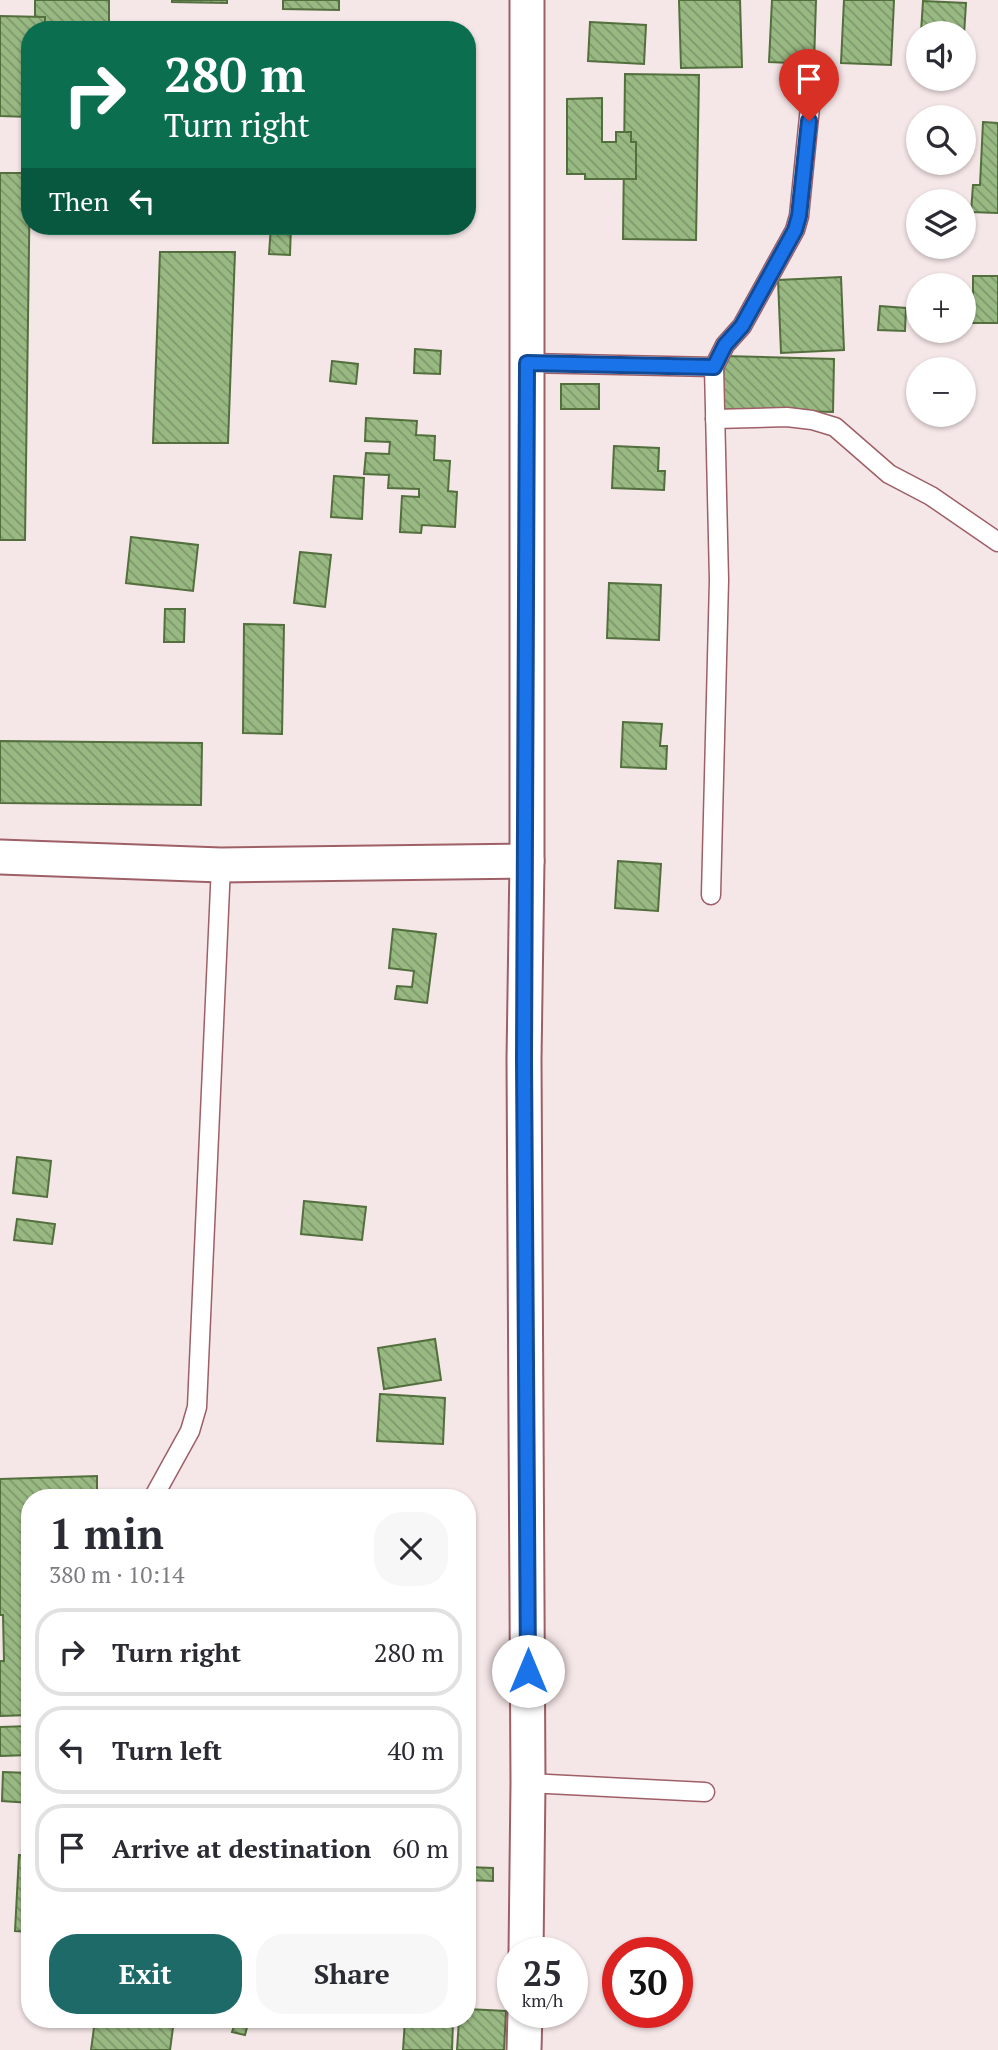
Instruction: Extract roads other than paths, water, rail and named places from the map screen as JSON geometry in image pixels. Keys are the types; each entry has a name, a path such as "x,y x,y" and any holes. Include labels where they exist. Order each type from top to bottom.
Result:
{"street":[{"path":"526,1937 528,1783 524,1073 527,861 527,0"},
{"path":"0,857 221,865 527,861"},
{"path":"524,2050 525,2028"}],"lane":[{"path":"711,895 719,580 714,367 725,345 742,326 795,230 799,216 811,97"},
{"path":"527,363 714,367"},
{"path":"715,419 787,417 812,420 835,427 890,474 931,496 998,542"},
{"path":"158,1489 190,1431 197,1407 221,865"},
{"path":"528,1783 705,1792"}]}
